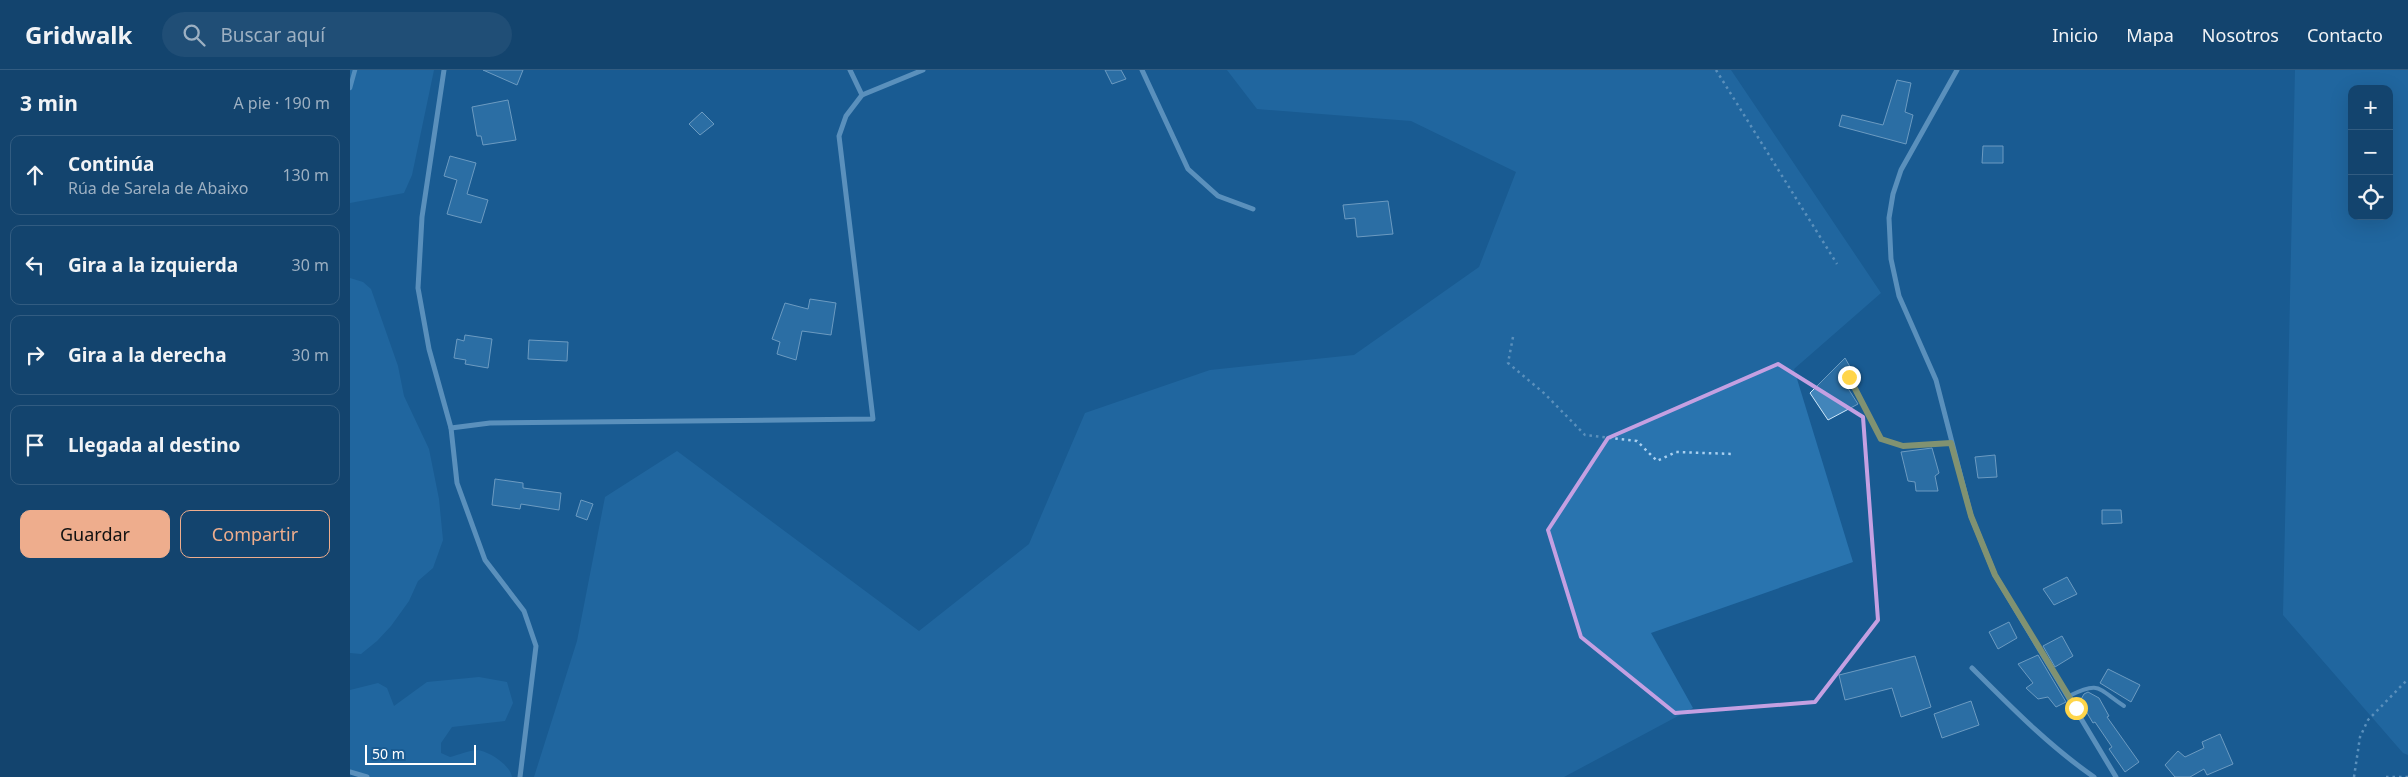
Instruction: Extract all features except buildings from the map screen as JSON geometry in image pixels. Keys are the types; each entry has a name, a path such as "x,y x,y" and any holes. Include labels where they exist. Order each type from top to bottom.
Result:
{"street":[{"path":"444,70 422,217 418,288 429,350 451,428 457,483 485,560 524,612 536,646 520,777"},
{"path":"850,70 862,95"},
{"path":"451,428 490,423 873,419 839,136 846,116 862,95 923,70"},
{"path":"1142,70 1188,169 1218,196 1253,209"},
{"path":"1958,70 1901,170 1893,194 1889,218 1891,259 1899,296 1936,380 1971,516 1995,575 2116,777"},
{"path":"1972,668 2026,722 2067,758 2094,777"},
{"path":"350,772 368,777"}],"lane":[{"path":"1849,377 1881,439 1903,446 1951,443"},
{"path":"2069,696 2088,686 2095,686 2124,706"}],"path":[{"path":"1716,70 1837,264"},
{"path":"1512,337 1508,363 1551,400 1585,435 1637,442 1657,462 1676,452 1734,454"},
{"path":"2354,777 2360,736 2368,720 2408,679"},
{"path":"2386,777 2408,777"}],"highlighted area":[{"path":"1778,364 1863,417 1878,620 1815,702 1675,713 1581,637 1548,530 1608,438"}],"shaded area":[{"path":"350,70 434,70 412,175 404,193 350,203"},
{"path":"1227,70 1731,70 1881,293 1794,369 1853,562 1651,633 1693,708 1564,777 534,777 577,641 605,497 677,451 919,631 1029,544 1085,413 1210,370 1354,355 1479,267 1516,172 1411,121 1257,109"},
{"path":"2295,70 2408,70 2408,755 2403,753 2283,615"},
{"path":"350,278 363,282 371,289 398,366 404,396 429,449 439,499 443,540 433,568 418,581 409,601 391,626 361,654 350,653"},
{"path":"479,677 507,682 513,703 505,721 452,727 441,743 441,753 450,757 471,751 483,751 494,756 504,764 512,777 370,777 350,772 350,690 378,683 387,688 394,706 427,682"}],"waterway":[{"path":"350,88 355,70"}],"route":[{"path":"1849,377 1881,439 1903,446 1951,443 1971,516 1995,575 2076,708"}]}
